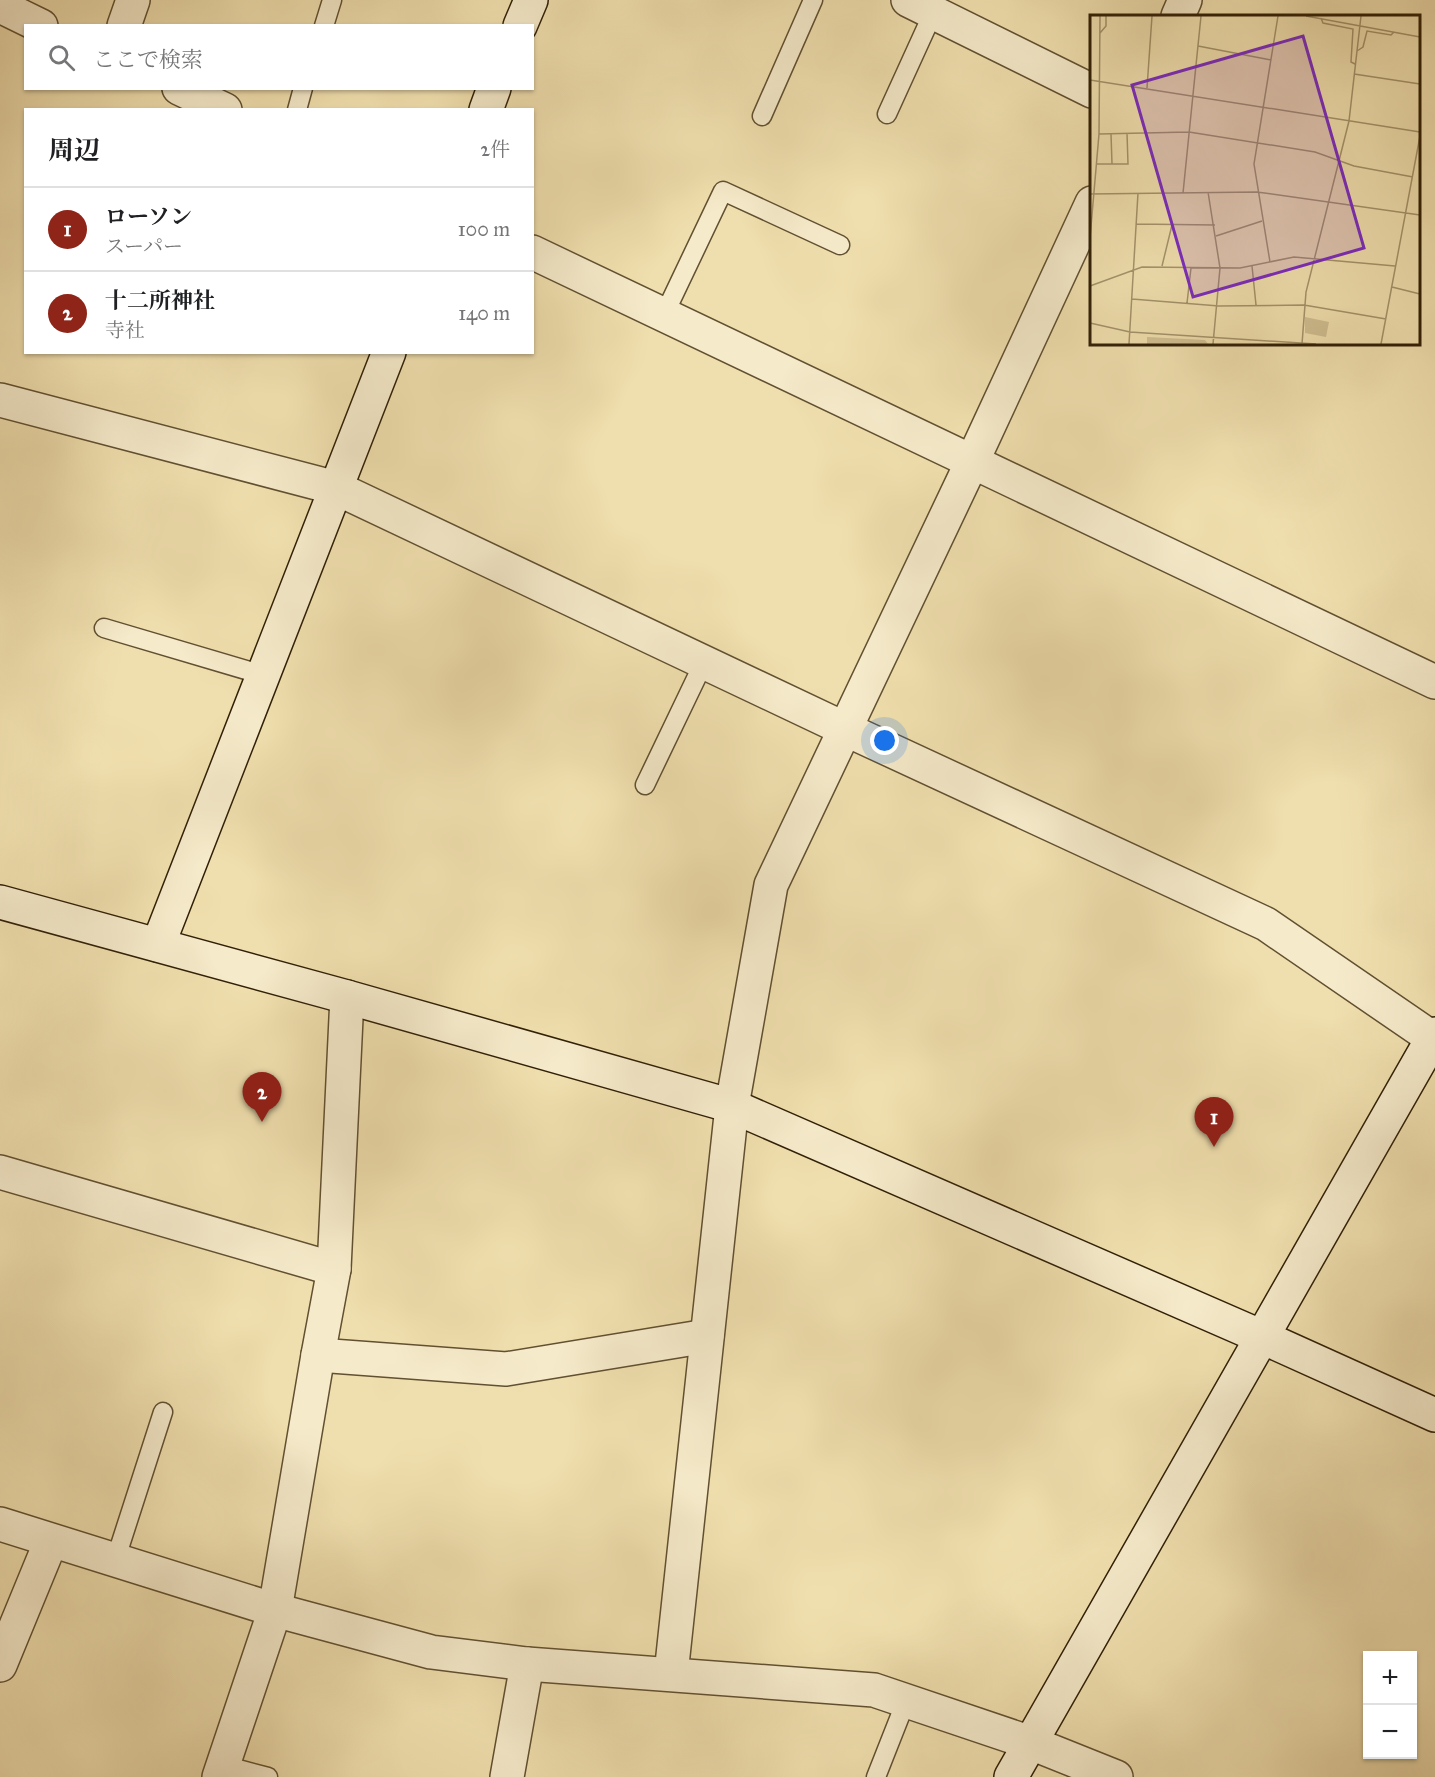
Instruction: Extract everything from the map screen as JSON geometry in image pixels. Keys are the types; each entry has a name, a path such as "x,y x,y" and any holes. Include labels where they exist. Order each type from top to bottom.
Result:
{"street":[{"path":"124,24 133,0"},
{"path":"521,24 531,0"},
{"path":"1178,15 1185,0"},
{"path":"0,6 37,24"},
{"path":"931,7 1090,90"},
{"path":"183,90 221,108"},
{"path":"487,108 493,90"},
{"path":"670,1674 732,1106 771,885 1090,207"},
{"path":"534,253 1435,682"},
{"path":"158,945 388,354"},
{"path":"0,400 336,488 845,729 1266,924 1434,1038 1011,1777"},
{"path":"0,902 732,1106 1435,1415"},
{"path":"221,1771 274,1610 334,1269 347,997"},
{"path":"0,1173 334,1269"},
{"path":"318,1355 506,1369 707,1336"},
{"path":"0,1524 274,1610 431,1652 527,1664 874,1690 1031,1743 1116,1777"},
{"path":"0,1665 51,1541"},
{"path":"507,1777 527,1664"}],"lane":[{"path":"325,24 332,0"},
{"path":"762,116 813,0"},
{"path":"887,114 931,7"},
{"path":"298,108 302,90"},
{"path":"664,315 723,191 840,245"},
{"path":"104,628 263,675"},
{"path":"645,785 704,662"},
{"path":"115,1561 163,1412"},
{"path":"876,1777 906,1701"},
{"path":"221,1771 268,1777"}],"place":[{"name":"十二所神社","path":"262,1122"},
{"name":"ローソン","path":"1214,1147"}]}
